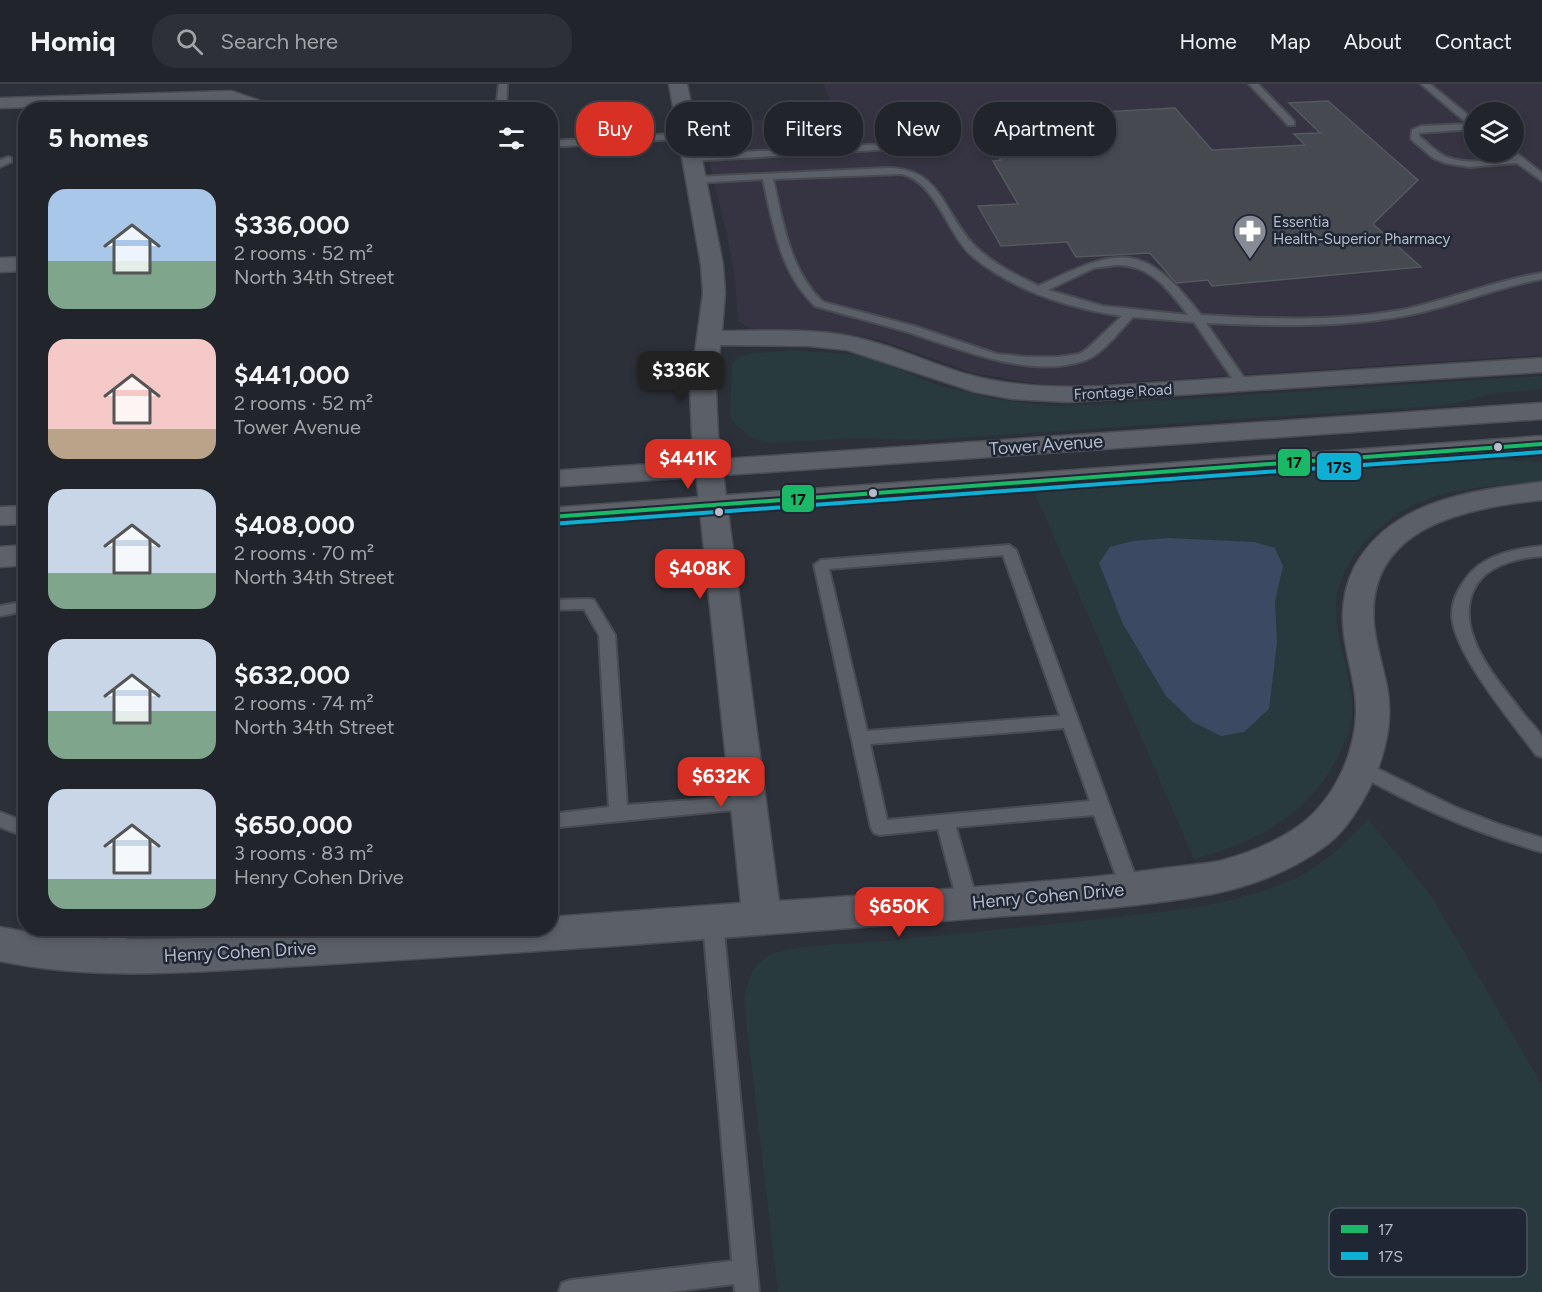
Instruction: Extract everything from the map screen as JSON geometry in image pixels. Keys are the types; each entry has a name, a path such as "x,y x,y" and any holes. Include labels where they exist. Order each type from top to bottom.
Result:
{"main road":[{"name":"Tower Avenue","path":"558,478 1542,411"},
{"name":"Tower Avenue","path":"558,516 1542,444"},
{"path":"0,516 18,515"},
{"path":"0,557 18,556"}],"street":[{"path":"678,84 681,102"},
{"path":"24,102 231,96 247,102"},
{"path":"0,103 18,102"},
{"path":"692,158 712,265 714,293 703,390 709,468 762,919"},
{"path":"1,266 18,265"},
{"name":"Frontage Road","path":"710,338 842,342 866,347 956,379 1027,393 1079,395 1542,365"},
{"name":"Henry Cohen Drive","path":"558,930 762,919 1130,889 1216,877 1270,859 1315,835 1338,812 1360,767 1371,736 1373,699 1360,638 1358,611 1361,586 1374,560 1385,546 1408,525 1444,507 1485,498 1542,491"},
{"name":"Henry Cohen Drive","path":"0,944 56,953 116,942 159,957 276,939 410,936"}],"lane":[{"path":"501,102 502,84"},
{"path":"1253,84 1291,123"},
{"path":"1425,84 1464,117"},
{"path":"1464,126 1421,129 1415,132 1414,137 1438,157 1448,161 1486,162"},
{"path":"558,144 666,137"},
{"path":"692,158 875,148"},
{"path":"1522,162 1542,178"},
{"path":"696,180 897,171 914,175 940,199 962,238 978,255 993,266 1040,290 1069,301 1131,313 1282,321 1370,316 1425,307 1512,281 1542,276"},
{"path":"767,176 794,271 808,297 819,304 910,329 995,357 1027,361 1058,361 1082,357 1091,352 1131,313"},
{"path":"1040,290 1089,266 1134,262 1155,271 1196,318 1243,385"},
{"path":"1101,807 880,828 821,565 1009,550 1101,807 1130,889"},
{"path":"1542,551 1522,553 1491,565 1473,579 1463,598 1460,618 1480,665 1542,750"},
{"path":"558,605 589,604 607,634 618,813"},
{"path":"0,611 18,608"},
{"path":"859,738 1070,721"},
{"path":"1360,767 1425,803 1492,830 1542,844"},
{"path":"558,820 747,803"},
{"path":"0,819 18,827"},
{"path":"945,821 968,904"},
{"path":"571,1292 746,1281 713,922"}],"shaded area":[{"path":"824,84 1542,84 1542,355 1086,385 1043,385 973,373 883,341 855,335 758,330 738,321 735,279 728,240 708,156 752,156 752,120 764,120 764,156 863,156 863,102 831,102"},
{"path":"791,350 855,355 880,362 940,386 996,399 1047,406 1542,376 1542,389 1490,394 1434,406 924,440 855,438 769,443 750,437 733,422 730,414 732,365 737,358 747,354"},
{"path":"1486,459 1542,462 1542,482 1490,486 1443,494 1401,512 1380,527 1361,547 1343,575 1336,600 1339,636 1352,703 1350,727 1337,758 1311,796 1277,824 1238,845 1194,859 1034,491"},
{"path":"1368,819 1430,894 1542,1085 1542,1292 778,1292 744,1002 750,976 762,960 777,952 806,947 1110,918 1225,902 1269,889 1303,874 1332,854"}],"water":[{"path":"1169,538 1254,542 1275,548 1283,566 1275,602 1277,642 1269,709 1244,732 1221,736 1193,722 1166,696 1123,624 1099,563 1110,547 1132,541"}],"building":[{"path":"1328,101 1418,180 1373,224 1421,267 1212,286 1208,280 1176,283 1150,253 1076,257 1067,242 1001,246 978,206 1018,204 993,161 1001,160 999,156 1116,156 1116,111 1175,108 1212,150 1305,145 1294,134 1320,133 1289,103"}],"transit line":[{"name":"17","path":"558,516 1542,444"},
{"name":"17S","path":"558,523 1542,452"}],"place":[{"name":"Essentia Health-Superior Pharmacy","path":"1250,260"}]}
